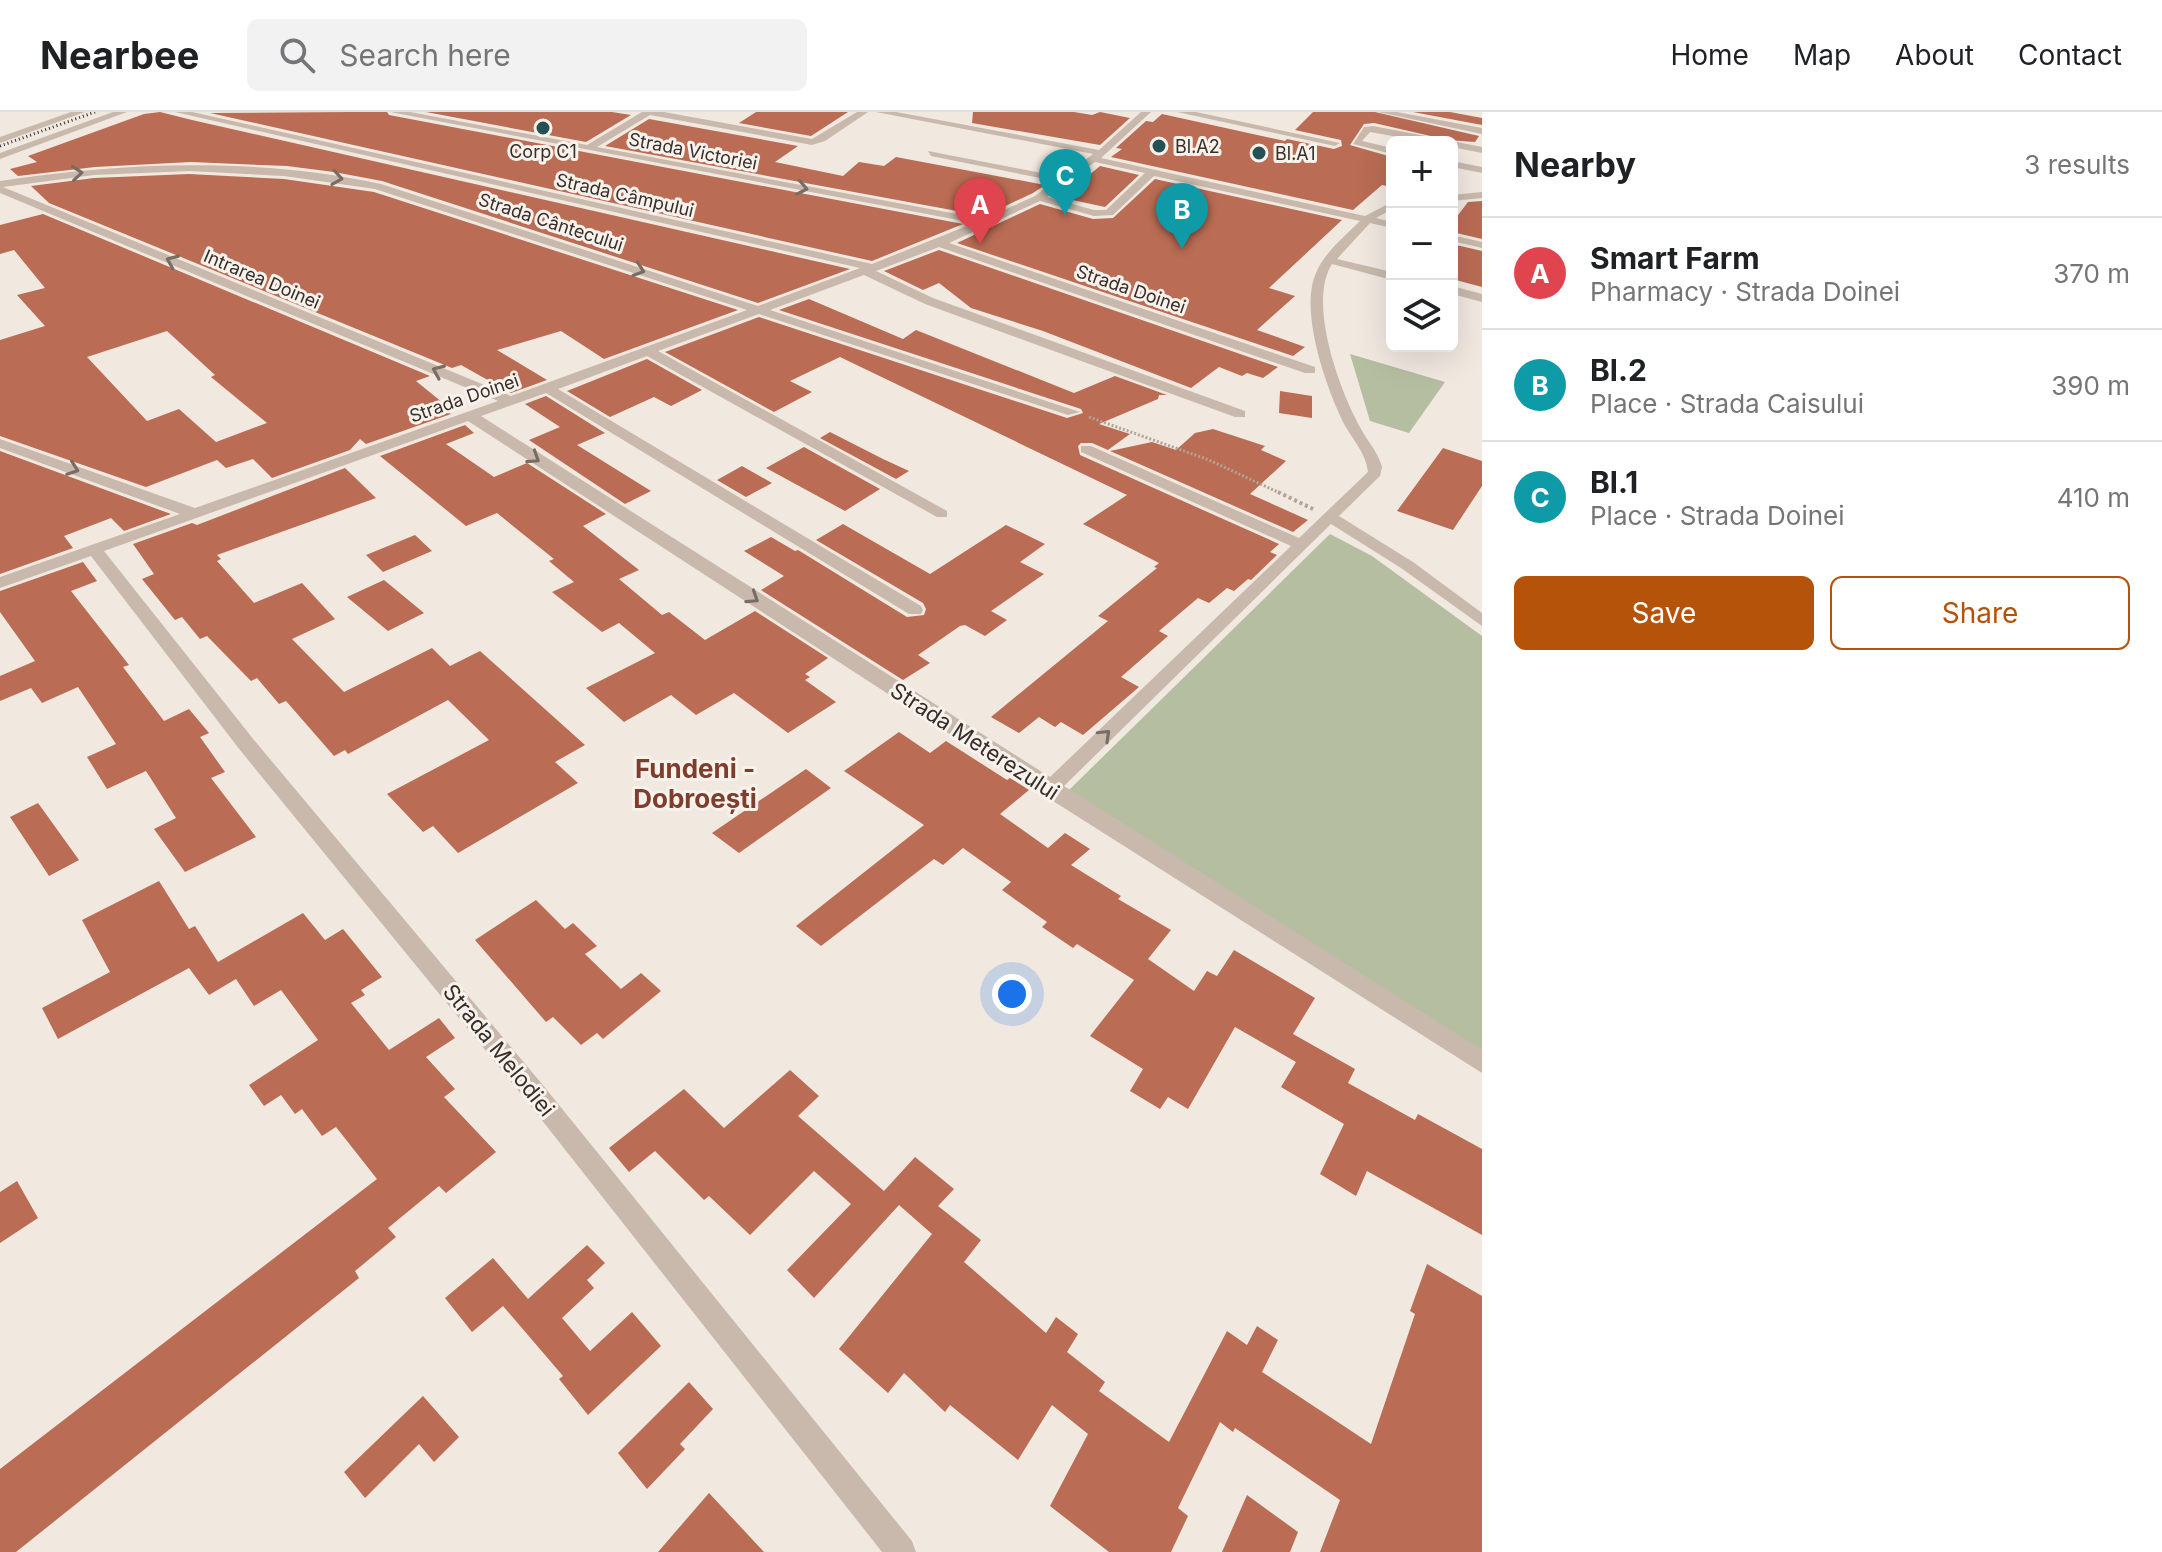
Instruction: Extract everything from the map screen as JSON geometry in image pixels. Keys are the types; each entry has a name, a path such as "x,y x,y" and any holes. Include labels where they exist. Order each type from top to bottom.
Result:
{"street":[{"path":"0,140 80,112"},
{"path":"0,156 122,112"},
{"name":"Strada Câmpului","path":"180,112 871,270 950,309 1240,414"},
{"name":"Strada Victoriei","path":"395,112 985,222"},
{"path":"588,148 649,112 812,142 822,139 863,112"},
{"path":"713,124 732,112"},
{"path":"881,112 1097,156 1151,173 1386,224"},
{"name":"Strada Doinei","path":"0,583 547,388 939,243 1039,198 1097,156 1146,112"},
{"path":"1182,112 1335,143"},
{"path":"1383,112 1482,131"},
{"path":"1386,150 1356,142 1367,129 1410,136"},
{"path":"1458,145 1482,150"},
{"path":"931,153 1064,180"},
{"path":"1458,165 1482,170"},
{"name":"Strada Cântecului","path":"0,187 80,173 175,169 267,172 347,180 407,194 1073,412"},
{"path":"1039,198 1094,213 1109,213 1151,173"},
{"name":"Intrarea Doinei","path":"0,187 510,401"},
{"path":"1458,197 1482,195"},
{"path":"1049,789 1375,473 1376,465 1344,408 1321,328 1318,286 1329,260 1368,219 1386,206"},
{"path":"1458,239 1482,245"},
{"name":"Strada Doinei","path":"939,243 1310,370"},
{"path":"1329,260 1386,274"},
{"path":"1458,292 1482,298"},
{"path":"648,351 942,514"},
{"path":"547,388 915,610"},
{"name":"Strada Meterezului","path":"469,415 1049,789 1482,1063"},
{"path":"0,443 193,513"},
{"path":"1086,449 1302,545"},
{"path":"1331,518 1407,565 1482,621"},
{"name":"Strada Melodiei","path":"94,549 247,745 534,1092 901,1552"}],"path":[{"path":"1073,412 1209,460 1331,518"}],"green space":[{"path":"1350,354 1445,382 1409,433 1370,421"},
{"path":"1330,534 1372,556 1482,636 1482,1051 1069,790"}],"building":[{"path":"160,112 850,269 758,303 382,181 334,172 287,166 191,162 95,167 18,176 10,169 37,162 28,156 144,114"},
{"path":"387,112 389,115 963,224 872,261 210,113"},
{"path":"426,112 612,112 631,115 586,142"},
{"path":"756,112 848,112 811,136 739,123"},
{"path":"973,112 1074,112 1092,115 1100,112 1130,118 1100,145 972,123"},
{"path":"1313,112 1375,112 1479,136 1475,142 1458,141 1458,136 1431,136 1374,123 1364,124 1350,145 1386,155 1386,186 1382,185 1353,210 1111,157 1122,149 1116,148 1146,121 1153,122 1162,114 1285,141 1334,149 1342,146 1341,140 1295,130"},
{"path":"1413,112 1450,112 1482,118 1482,125"},
{"path":"649,119 798,146 775,162 843,176 859,162 884,166 896,157 1045,185 984,216 605,146"},
{"path":"1100,166 1139,175 1105,207 1054,196 1064,189 1071,190"},
{"path":"189,174 284,179 374,192 738,310 604,359 561,331 497,350 547,380 511,393 461,365 452,368 49,203 31,186 94,178"},
{"path":"1155,179 1342,220 1269,288 1295,296 1257,330 1305,347 1293,356 957,243 1040,204 1093,219 1113,218"},
{"path":"1482,201 1482,239 1458,233 1458,215 1468,202"},
{"path":"43,214 430,376 416,381 443,403 438,405 451,414 366,444 360,439 350,450 272,478 253,459 226,468 217,460 146,487 0,436 0,340 45,326 17,295 45,288 14,250 0,254 0,225","holes":["167,331 215,375 211,377 267,423 216,442 179,409 147,421 87,357"]},
{"path":"1458,245 1482,251 1482,287 1458,281"},
{"path":"939,250 1278,367 1263,378 1247,373 1242,376 1219,367 1191,388 1043,331 971,308 939,283 923,290 884,271"},
{"path":"809,299 903,339 916,330 1074,393 1115,376 1167,395 1159,395 1158,399 1099,424 1130,434 1108,450 1092,443 1081,443 1078,446 1080,455 1279,544 1270,552 1277,555 1251,580 1248,579 1234,591 1227,588 1209,603 1198,598 1159,631 1168,636 1121,677 1139,687 1083,735 1061,722 1055,727 1039,717 1019,733 991,717 1108,621 1098,616 1157,568 1154,567 1159,563 1083,524 1127,495 840,357 790,381 812,392 774,412 665,352 759,317 1067,418 1083,413 1081,409 779,310"},
{"path":"647,359 702,390 671,406 654,397 610,417 567,391"},
{"path":"1280,391 1312,396 1312,418 1279,413"},
{"path":"546,396 605,433 577,445 651,491 625,504 529,440 560,427 525,404"},
{"path":"465,425 474,433 446,444 494,477 527,463 606,514 583,526 639,570 619,579 662,615 669,612 705,640 755,611 828,658 805,674 810,677 805,680 836,702 788,733 734,693 696,715 671,695 624,722 586,688 655,653 619,623 602,632 552,592 574,582 549,561 554,559 497,513 466,526 380,456"},
{"path":"1213,429 1265,446 1261,450 1286,461 1250,494 1308,520 1293,532 1110,451 1152,442 1176,450 1195,433"},
{"path":"830,432 909,471 896,479 820,438"},
{"path":"804,447 880,489 845,511 766,468"},
{"path":"1443,448 1482,461 1482,486 1453,530 1397,511"},
{"path":"0,451 171,514 124,531 111,518 64,536 73,548 0,574"},
{"path":"742,466 772,483 746,497 717,480"},
{"path":"345,468 376,498 217,555 221,559 217,561 254,603 302,583 335,619 292,639 344,692 432,648 450,666 480,651 585,745 555,762 578,783 458,853 433,826 423,832 387,794 489,740 448,700 348,754 345,750 334,756 286,701 279,704 257,678 251,681 207,636 200,639 182,617 175,620 142,579 154,574 133,544 192,523 197,525"},
{"path":"843,524 930,574 1006,525 1045,544 1020,562 1044,574 991,611 1007,620 985,636 965,625 960,626 918,655 930,663 903,680 761,590 784,576 744,551 771,537 798,550 907,617 924,615 926,609 923,603 816,540"},
{"path":"415,535 432,551 383,572 366,555"},
{"path":"83,562 97,581 71,591 129,665 123,667 164,721 189,709 209,733 200,737 225,772 211,778 256,837 185,872 154,829 176,818 146,771 107,789 87,757 116,744 78,687 42,703 31,688 0,701 0,676 35,661 0,612 0,591"},
{"path":"384,580 424,613 388,631 347,597"},
{"path":"899,732 930,753 946,741 1007,780 1010,778 1029,790 1000,814 1048,848 1065,833 1090,849 1071,865 1121,896 1118,899 1171,930 1148,959 1194,991 1207,971 1217,976 1234,950 1315,998 1293,1034 1355,1069 1348,1083 1415,1120 1418,1114 1482,1149 1482,1235 1367,1171 1356,1196 1320,1174 1344,1124 1281,1087 1296,1062 1235,1027 1188,1109 1168,1097 1160,1109 1130,1091 1143,1069 1090,1036 1134,980 1077,944 1073,948 1042,927 1047,922 1002,890 1011,882 963,848 943,865 934,859 821,946 796,926 924,825 844,771"},
{"path":"806,769 831,788 739,853 712,833"},
{"path":"38,803 79,860 49,876 10,817"},
{"path":"159,881 189,929 195,926 218,962 303,913 325,940 343,929 382,977 361,990 365,995 351,1003 389,1050 439,1018 455,1038 426,1057 455,1089 444,1097 496,1152 446,1193 439,1186 388,1228 396,1237 355,1271 359,1278 16,1552 0,1552 0,1469 377,1179 336,1127 322,1136 302,1109 295,1114 281,1095 264,1106 249,1085 318,1040 281,990 254,1006 236,979 209,995 189,968 58,1039 42,1008 110,972 82,920"},
{"path":"536,900 565,929 573,923 597,946 585,954 621,989 641,973 661,991 603,1039 597,1033 581,1045 553,1017 546,1022 475,940"},
{"path":"790,1070 819,1096 798,1116 884,1191 915,1157 954,1189 938,1206 981,1240 964,1262 1046,1333 1056,1317 1078,1334 1067,1352 1105,1382 1099,1391 1169,1442 1227,1331 1247,1345 1257,1326 1278,1340 1262,1372 1371,1444 1415,1314 1410,1311 1427,1264 1482,1296 1482,1552 1320,1552 1340,1500 1235,1428 1233,1432 1220,1422 1178,1508 1188,1516 1171,1552 1109,1552 1050,1506 1088,1434 1052,1405 1018,1460 950,1405 945,1412 904,1373 888,1393 839,1349 932,1234 899,1205 814,1298 787,1270 851,1204 814,1171 750,1235 709,1196 704,1200 655,1151 629,1172 609,1148 684,1089 724,1128"},
{"path":"17,1181 38,1218 0,1243 0,1192"},
{"path":"587,1245 605,1263 587,1280 594,1288 562,1318 590,1351 632,1312 661,1346 588,1415 559,1379 563,1376 503,1306 472,1332 445,1298 493,1258 528,1299"},
{"path":"689,1382 713,1409 680,1444 685,1449 647,1489 618,1453"},
{"path":"423,1396 459,1437 434,1462 419,1444 365,1498 344,1472"},
{"path":"709,1493 764,1552 658,1552"},
{"path":"1247,1495 1298,1532 1290,1552 1222,1552"}],"railway":[{"path":"0,146 95,112"}],"place":[{"name":"Corp C1","path":"543,128"},
{"name":"Bl.A2","path":"1159,146"},
{"name":"Bl.A1","path":"1259,153"},
{"name":"Bl.1","path":"1065,215"},
{"name":"Smart Farm","path":"980,244"},
{"name":"Bl.2","path":"1182,249"}],"district":[{"name":"Fundeni - Dobroești","path":"695,783"}]}
